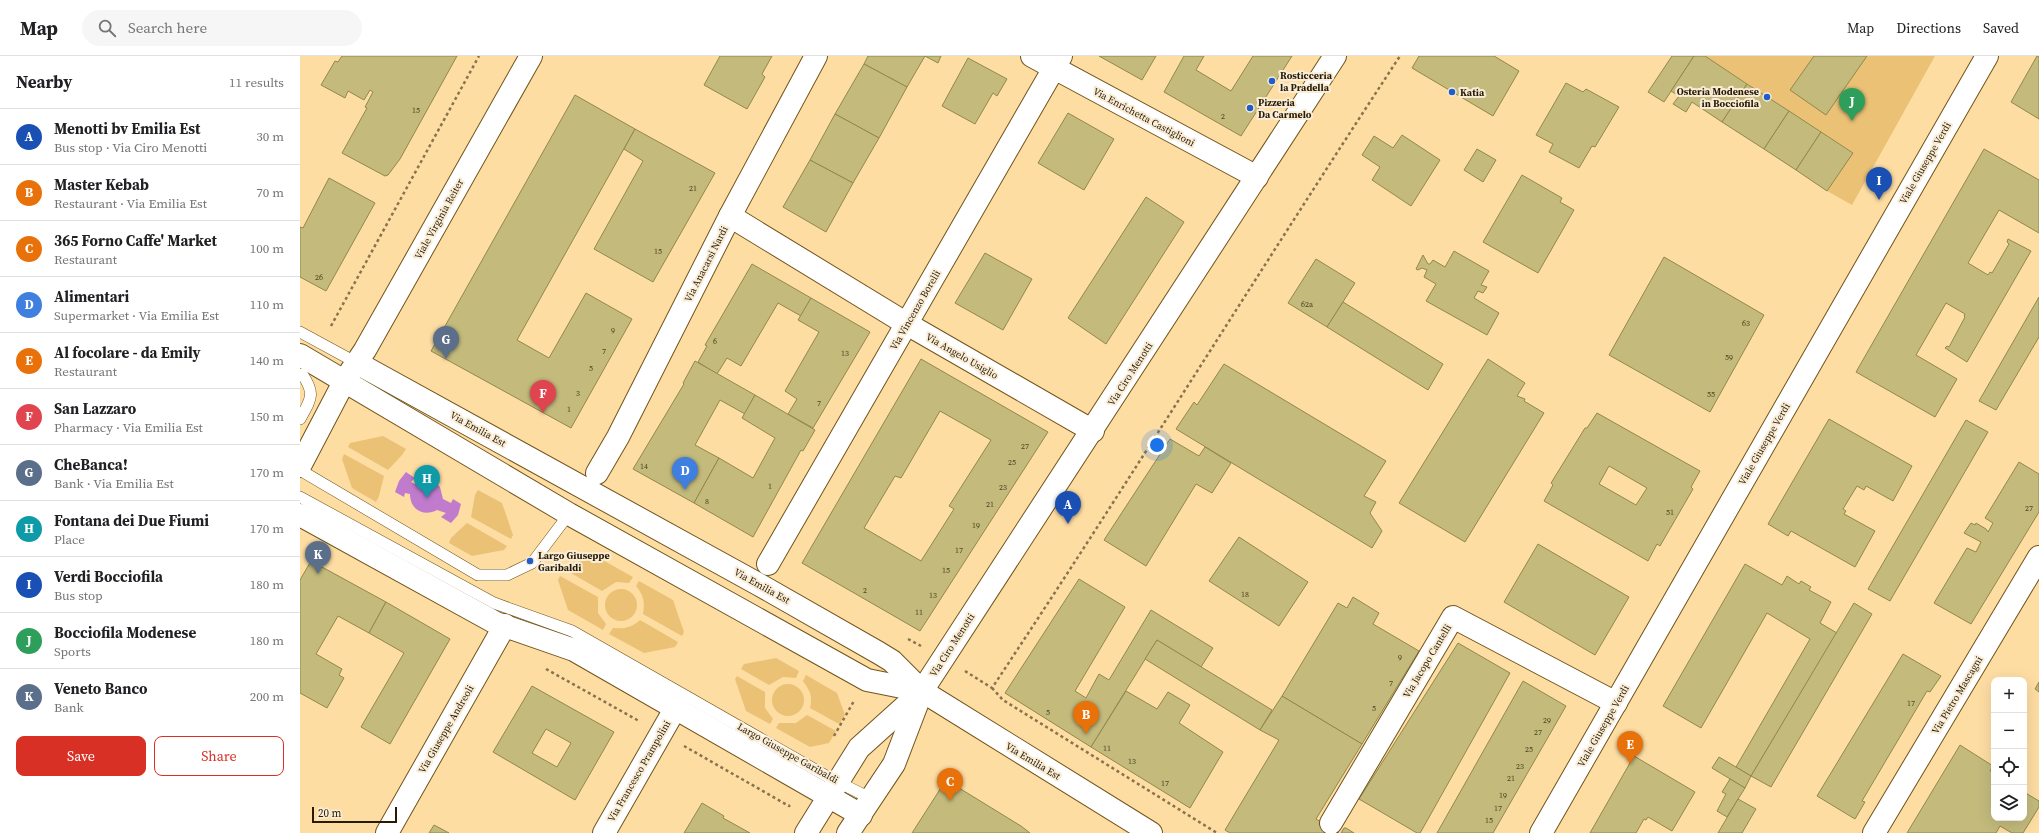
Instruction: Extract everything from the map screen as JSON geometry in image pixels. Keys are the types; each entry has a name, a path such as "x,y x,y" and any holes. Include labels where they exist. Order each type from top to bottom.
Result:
{"street":[{"name":"Viale Virginia Reiter","path":"351,372 531,56"},
{"name":"Via Anacarsi Nardi","path":"597,473 618,437 730,216 816,56"},
{"name":"Via Enrichetta Castiglioni","path":"1032,56 1057,62 1257,178"},
{"name":"Via Ciro Menotti","path":"922,691 1093,431 1335,56"},
{"name":"Viale Giuseppe Verdi","path":"1541,833 1987,56"},
{"name":"Via Vincenzo Borelli","path":"768,564 1057,62"},
{"name":"Via Angelo Usiglio","path":"730,216 907,324 1093,431"},
{"path":"301,368 351,372 569,514 866,680 922,691"},
{"path":"300,466 351,372"},
{"name":"Via Emilia Est","path":"351,372 758,584 872,649 892,661 922,691 1151,833"},
{"name":"Largo Giuseppe Garibaldi","path":"300,515 489,619 574,650 675,708 867,807"},
{"name":"Via Pietro Mascagni","path":"1874,833 2039,558"},
{"name":"Via Jacopo Cantelli","path":"1331,823 1453,616 1616,703"},
{"name":"Via Giuseppe Andreoli","path":"387,833 505,625"},
{"path":"806,833 859,748 922,691"},
{"path":"848,833 867,807 894,764 922,691"},
{"name":"Via Francesco Prampolini","path":"604,833 675,708"}],"lane":[{"path":"300,332 351,372"},
{"path":"300,419 311,395 310,387 301,368"},
{"path":"300,470 478,575 507,575 532,563 569,514"},
{"name":"Largo Giuseppe Garibaldi","path":"300,497 494,603 572,631 833,789"}],"path":[{"path":"328,330 478,56"},
{"path":"992,688 1076,561 1228,320 1400,56"},
{"path":"944,658 992,688 1003,700 1217,833"}],"shaded area":[{"path":"1705,56 1935,56 1852,205 1827,191 1852,152"},
{"path":"383,436 406,449 388,470 348,447 350,443"},
{"path":"344,454 384,476 376,502 352,488 342,459"},
{"path":"406,472 415,478 411,482 415,484 428,480 434,482 440,487 443,499 451,503 453,499 461,504 458,515 451,523 441,517 446,513 437,510 427,513 419,511 412,504 410,494 405,493 404,497 395,492 399,481"},
{"path":"478,490 502,503 513,535 511,539 471,517 475,495"},
{"path":"467,523 507,546 504,550 472,556 449,543 451,538"},
{"path":"599,558 633,577 629,583 616,582 602,591 564,569 567,564"},
{"path":"560,576 598,597 598,613 606,624 603,630 568,610 558,580"},
{"path":"639,581 673,600 684,632 682,636 643,614 643,599 636,586"},
{"path":"621,589 627,590 634,596 637,605 636,611 630,618 621,621 615,620 608,614 605,605 606,599 612,592"},
{"path":"640,620 678,642 675,647 644,653 609,634 613,628 634,625"},
{"path":"776,658 799,671 796,678 783,677 769,685 741,669 744,664"},
{"path":"806,675 837,693 845,715 839,724 810,708 810,694 803,681"},
{"path":"737,676 765,692 765,708 773,719 770,724 746,711 735,679"},
{"path":"788,684 794,685 801,691 804,700 803,706 797,713 788,716 782,715 775,709 772,700 773,694 779,687"},
{"path":"807,715 836,731 829,743 810,747 776,728 779,723 796,723"}],"building":[{"path":"342,56 457,56 400,159 388,175 385,176 342,153 367,108 365,107 373,92 370,90 364,100 348,91 345,98 321,85 335,61 338,62"},
{"path":"720,56 772,56 762,74 765,77 747,109 704,85"},
{"path":"868,56 925,56 907,87 864,64"},
{"path":"925,56 941,56 938,63"},
{"path":"1099,56 1156,56 1142,80"},
{"path":"1184,56 1204,56 1196,70 1231,91 1253,56 1292,56 1241,136 1164,92"},
{"path":"1419,56 1494,56 1519,71 1493,116 1412,68"},
{"path":"1672,56 1694,56 1664,102 1648,92"},
{"path":"1694,56 1705,56 1747,84 1722,122 1692,102 1686,112 1673,104 1679,96 1671,91"},
{"path":"1814,56 1867,56 1826,115 1790,90"},
{"path":"2037,56 2039,56 2039,119 2011,102"},
{"path":"968,58 1007,79 997,96 993,93 975,124 942,106"},
{"path":"864,64 907,87 879,138 835,114"},
{"path":"1566,83 1583,92 1586,89 1619,107 1595,147 1592,146 1579,168 1549,152 1553,144 1536,135"},
{"path":"1747,84 1789,111 1764,149 1722,122"},
{"path":"575,95 635,129 517,340 549,358 586,293 632,319 571,428 431,351"},
{"path":"1789,111 1821,132 1796,170 1764,149"},
{"path":"1068,113 1114,139 1084,190 1038,163"},
{"path":"835,114 879,138 853,183 810,160"},
{"path":"635,129 715,173 653,282 594,249 643,161 624,149"},
{"path":"1821,132 1853,153 1827,191 1796,170"},
{"path":"1402,135 1440,160 1411,206 1372,180 1380,167 1362,155 1374,136 1393,148"},
{"path":"1477,149 1496,160 1483,182 1464,170"},
{"path":"1984,149 2039,180 2039,233 1999,210 1968,263 1988,275 1990,272 1992,273 2009,244 2007,242 2008,239 2031,251 1967,362 1945,348 1947,346 1949,347 1965,317 1965,314 1946,303 1916,355 1957,379 1935,417 1856,372"},
{"path":"810,160 853,183 826,232 783,207"},
{"path":"1522,175 1562,198 1560,202 1574,210 1538,273 1483,242"},
{"path":"329,178 375,203 326,291 300,277 300,227 303,228"},
{"path":"1146,197 1184,222 1106,344 1068,318"},
{"path":"1454,251 1489,271 1481,285 1487,287 1483,293 1478,291 1474,298 1499,313 1487,335 1426,301 1436,284 1424,277 1427,270 1422,268 1418,270 1416,269 1423,255 1428,264 1430,264 1433,260 1445,267"},
{"path":"985,253 1032,279 1003,330 955,303"},
{"path":"1664,257 1764,315 1710,412 1609,355"},
{"path":"1316,259 1355,283 1327,327 1288,303"},
{"path":"752,264 811,298 801,316 778,303 741,366 727,358 717,374 698,362 707,346 705,345"},
{"path":"2039,297 2039,337 1996,410 1979,401"},
{"path":"811,298 870,332 813,428 788,414 797,399 785,391 819,332 798,320"},
{"path":"1343,302 1443,364 1428,390 1327,327"},
{"path":"921,359 1048,432 920,631 802,563","holes":["940,411 991,440 949,506 954,509 921,561 864,528 895,476 901,478"]},
{"path":"1488,359 1525,383 1517,396 1525,399 1524,401 1544,413 1465,542 1399,503"},
{"path":"695,361 755,395 745,414 720,400 695,445 719,458 694,503 633,469 684,384 683,383"},
{"path":"1224,364 1386,461 1364,496 1376,502 1370,513 1382,531 1372,548 1176,429 1194,402 1197,405"},
{"path":"755,395 815,430 803,451 801,450 753,537 694,503 719,458 753,478 775,438 742,418"},
{"path":"1597,413 1700,471 1691,487 1693,489 1660,546 1657,544 1648,561 1544,501 1553,485 1551,483 1585,428 1587,428","holes":["1609,466 1647,488 1636,505 1599,484"]},
{"path":"1829,419 1912,466 1893,501 1866,486 1864,490 1857,486 1843,509 1846,511 1844,514 1875,531 1855,567 1791,531 1788,536 1768,524"},
{"path":"1966,420 1988,432 1890,601 1868,589"},
{"path":"1170,439 1199,456 1205,447 1231,463 1212,493 1196,484 1146,566 1104,540"},
{"path":"2019,462 2039,474 2039,512 1971,624 1934,603 1967,548 1976,552 1981,542 1964,533 1971,523 1975,525 1976,523 1988,532 1993,523 1985,518"},
{"path":"1239,537 1308,582 1279,626 1209,581"},
{"path":"1538,544 1629,597 1595,655 1504,602"},
{"path":"311,561 386,602 369,633 338,616 316,654 342,669 339,675 344,678 327,708 300,693 300,580"},
{"path":"1745,564 1782,585 1787,576 1799,584 1801,581 1811,587 1809,590 1831,602 1820,623 1837,633 1751,776 1736,767 1810,639 1767,613 1701,728 1663,706"},
{"path":"1079,579 1125,607 1075,691 1086,698 1099,674 1109,680 1151,610 1213,648 1201,667 1157,640 1091,747 1005,693"},
{"path":"1353,597 1379,613 1373,624 1419,651 1362,744 1282,696 1338,603 1347,608"},
{"path":"386,602 450,639 390,744 361,727 404,653 369,633"},
{"path":"1854,603 1872,614 1771,787 1751,776"},
{"path":"1157,640 1272,710 1260,730 1145,659"},
{"path":"1458,643 1510,673 1423,828 1420,833 1417,833 1359,799"},
{"path":"1903,654 1941,676 1930,692 1927,691 1862,801 1865,802 1855,819 1817,796"},
{"path":"1523,681 1566,706 1493,833 1437,833"},
{"path":"2039,682 2039,692 2035,689"},
{"path":"532,686 614,732 575,800 493,752","holes":["546,729 571,743 557,767 532,753"]},
{"path":"1126,691 1157,709 1168,692 1190,705 1179,723 1223,752 1190,808 1091,747"},
{"path":"1282,696 1362,744 1316,819 1339,833 1230,833 1225,830 1279,740 1260,730"},
{"path":"1960,745 1991,765 1991,821 2027,821 2027,794 2039,801 2039,807 2023,833 2012,833 2000,826 1996,833 1907,833"},
{"path":"1634,756 1695,792 1672,831 1648,817 1646,820 1644,819 1636,833 1590,833"},
{"path":"1719,757 1751,776 1745,788 1712,768"},
{"path":"1730,779 1745,788 1727,817 1717,811 1726,794 1722,792"},
{"path":"946,780 1021,826 1030,833 912,833"},
{"path":"1738,799 1756,809 1742,833 1718,833"},
{"path":"702,803 724,816 723,818 750,833 684,833"},
{"path":"434,825 449,833 429,833"},
{"path":"1344,828 1346,828 1354,833 1341,833"}],"place":[{"name":"Rosticceria la Pradella","path":"1272,81"},
{"name":"Katia","path":"1452,92"},
{"name":"Osteria Modenese in Bocciofila","path":"1767,97"},
{"name":"Pizzeria Da Carmelo","path":"1250,108"},
{"name":"Bocciofila Modenese","path":"1852,121"},
{"name":"Verdi Bocciofila","path":"1879,200"},
{"name":"CheBanca!","path":"446,359"},
{"name":"San Lazzaro","path":"543,413"},
{"name":"Alimentari","path":"685,490"},
{"name":"Fontana dei Due Fiumi","path":"427,498"},
{"name":"Menotti bv Emilia Est","path":"1068,524"},
{"name":"Largo Giuseppe Garibaldi","path":"530,561"},
{"name":"Veneto Banco","path":"318,574"},
{"name":"Master Kebab","path":"1086,734"},
{"name":"Al focolare - da Emily","path":"1630,764"},
{"name":"365 Forno Caffe' Market","path":"950,801"}]}
